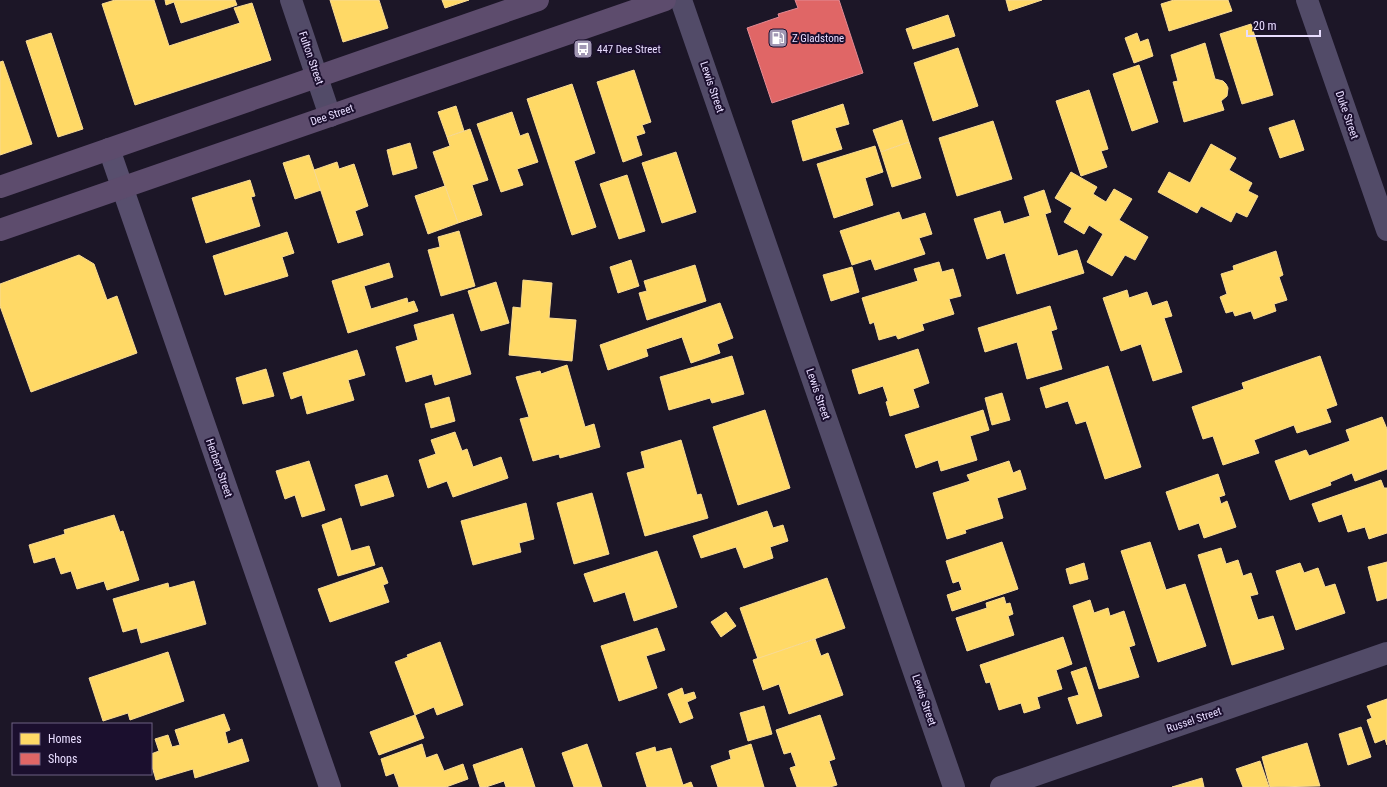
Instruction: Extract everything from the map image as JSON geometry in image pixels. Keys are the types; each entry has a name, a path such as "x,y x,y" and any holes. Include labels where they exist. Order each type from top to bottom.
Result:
{"main road":[{"path":"0,187 538,0"},
{"name":"Dee Street","path":"0,230 665,0"},
{"name":"Herbert Street","path":"109,149 330,787"}],"street":[{"name":"Fulton Street","path":"291,0 330,116"},
{"name":"Lewis Street","path":"681,0 954,787"},
{"name":"Duke Street","path":"1307,0 1387,230"},
{"name":"Russel Street","path":"1001,787 1387,653"}],"building: Homes":[{"path":"115,0 154,0 169,46 240,23 234,8 252,3 271,60 135,105 102,4"},
{"path":"165,0 235,0 237,5 181,23 174,2 166,5"},
{"path":"330,0 379,0 388,28 343,42"},
{"path":"442,0 469,0 445,8"},
{"path":"1006,0 1042,0 1009,11"},
{"path":"1174,0 1228,0 1232,11 1169,31 1161,4"},
{"path":"948,15 955,36 913,49 906,29"},
{"path":"1251,24 1273,95 1242,104 1220,34"},
{"path":"51,33 83,129 58,137 26,41"},
{"path":"1137,33 1140,42 1148,39 1153,56 1134,63 1125,38"},
{"path":"1205,43 1215,79 1223,81 1228,88 1227,96 1221,101 1224,110 1184,122 1173,82 1178,81 1171,55"},
{"path":"958,48 978,106 933,121 914,63"},
{"path":"3,61 32,144 0,155 0,62"},
{"path":"1139,65 1158,122 1132,131 1113,74"},
{"path":"634,70 651,122 642,125 645,133 636,136 642,155 623,162 597,82"},
{"path":"572,84 595,153 574,161 596,227 572,235 527,99"},
{"path":"1089,90 1108,149 1101,151 1107,167 1081,176 1056,101"},
{"path":"843,104 849,124 835,128 842,149 803,161 792,121"},
{"path":"456,106 464,131 447,137 438,112"},
{"path":"512,112 520,136 528,133 538,162 517,169 523,185 501,192 477,124"},
{"path":"902,120 909,142 881,152 873,130"},
{"path":"1294,120 1304,150 1280,158 1269,128"},
{"path":"993,121 1012,179 957,196 939,138"},
{"path":"470,129 488,180 472,185 482,215 458,223 433,152 450,146 447,137"},
{"path":"909,142 921,178 892,187 881,152"},
{"path":"410,143 417,168 393,175 387,150"},
{"path":"1211,144 1236,158 1229,170 1252,183 1248,191 1258,196 1247,217 1236,212 1231,222 1201,206 1197,213 1158,192 1169,172 1190,183"},
{"path":"875,146 883,172 865,178 873,205 834,218 817,164"},
{"path":"676,152 696,212 662,223 642,163"},
{"path":"309,155 321,190 295,199 283,163"},
{"path":"337,162 339,169 354,164 368,206 355,211 363,235 338,243 314,170"},
{"path":"1071,172 1097,187 1093,194 1106,202 1114,189 1132,199 1119,220 1148,237 1135,260 1125,255 1112,276 1087,262 1103,234 1089,225 1084,234 1064,222 1072,208 1055,198"},
{"path":"627,175 645,231 619,239 600,184"},
{"path":"250,180 255,196 251,197 260,226 206,243 192,198"},
{"path":"445,186 458,223 428,234 415,196"},
{"path":"1044,190 1051,212 1045,214 1058,256 1077,250 1084,273 1017,294 1005,253 987,259 974,219 1000,211 1004,224 1030,216 1024,197"},
{"path":"899,212 902,220 925,213 932,234 919,238 925,254 875,270 871,259 852,265 840,231"},
{"path":"459,231 475,286 441,296 428,250 440,247 438,237"},
{"path":"287,232 294,253 282,257 288,276 225,295 213,256"},
{"path":"1276,251 1283,275 1279,277 1287,300 1274,304 1276,311 1254,319 1251,311 1235,316 1233,311 1226,313 1220,297 1227,294 1221,274 1234,270 1233,266"},
{"path":"79,255 94,264 107,300 117,296 137,353 31,392 0,306 0,284"},
{"path":"631,260 639,286 618,293 610,267"},
{"path":"939,262 942,272 953,269 961,296 949,299 954,314 922,324 924,330 898,339 896,335 879,340 874,322 870,324 862,298 918,281 914,269"},
{"path":"389,263 393,277 364,286 371,309 407,298 408,303 414,301 418,311 348,333 332,281"},
{"path":"695,265 706,301 647,320 639,293 647,291 644,281"},
{"path":"852,267 859,292 831,301 823,275"},
{"path":"523,280 552,283 549,318 576,320 572,361 509,355 513,307 521,308"},
{"path":"496,282 509,323 481,331 468,291"},
{"path":"1127,290 1129,298 1147,292 1152,306 1167,301 1172,316 1164,318 1182,372 1153,381 1141,344 1121,351 1103,298"},
{"path":"720,303 733,338 717,344 720,353 691,363 682,337 646,349 648,356 608,370 600,345"},
{"path":"1050,306 1057,329 1051,331 1062,369 1027,379 1017,342 985,352 978,328"},
{"path":"453,314 471,374 435,385 432,374 406,382 396,347 418,340 414,325"},
{"path":"918,349 929,383 913,389 919,407 890,416 886,402 888,401 883,386 859,394 852,370"},
{"path":"357,350 365,375 348,380 354,400 307,414 302,395 291,399 283,373"},
{"path":"732,356 744,394 712,403 710,398 669,410 660,377"},
{"path":"1320,356 1337,405 1326,409 1331,422 1297,433 1294,425 1254,440 1259,453 1223,465 1213,436 1203,439 1192,407 1244,389 1242,383"},
{"path":"567,365 585,427 594,424 600,447 560,458 559,454 533,461 520,419 529,417 516,377 540,371 541,374"},
{"path":"1108,366 1141,467 1105,479 1086,421 1076,424 1068,401 1046,408 1040,388"},
{"path":"266,369 274,396 243,404 236,378"},
{"path":"1002,393 1010,420 992,425 985,398"},
{"path":"449,397 455,421 431,428 425,404"},
{"path":"765,410 790,488 738,505 713,427"},
{"path":"983,410 989,430 970,436 977,460 941,471 938,460 916,468 905,435"},
{"path":"1382,417 1387,429 1387,469 1355,481 1352,473 1330,482 1331,485 1290,500 1275,461 1306,450 1309,456 1350,441 1346,430"},
{"path":"455,432 462,451 467,449 473,467 501,457 508,478 453,497 447,481 428,488 419,460 436,454 431,440"},
{"path":"681,440 697,495 701,494 708,518 645,536 627,473 645,468 641,452"},
{"path":"309,461 325,510 302,517 295,495 285,499 276,471"},
{"path":"1009,461 1013,473 1020,470 1026,489 997,498 1003,518 965,530 966,533 947,539 933,493 970,481 967,475"},
{"path":"1218,474 1225,495 1219,497 1221,504 1227,501 1236,527 1204,538 1199,523 1179,530 1166,492"},
{"path":"387,475 394,496 361,506 355,485"},
{"path":"1381,480 1384,488 1387,488 1387,533 1369,539 1365,527 1348,532 1342,514 1319,522 1312,504"},
{"path":"592,493 609,554 574,564 557,503"},
{"path":"526,503 534,539 519,543 521,552 473,565 461,521"},
{"path":"767,511 773,528 783,525 788,541 770,547 773,558 744,568 736,547 701,558 693,536"},
{"path":"114,515 120,532 123,531 139,580 107,590 104,581 77,589 71,571 61,574 55,557 34,563 29,545 65,534 64,530"},
{"path":"341,518 351,551 369,546 375,565 338,576 322,525"},
{"path":"1002,542 1018,589 952,611 947,595 962,590 959,581 953,583 946,561"},
{"path":"1150,542 1166,590 1185,584 1206,646 1158,662 1121,551"},
{"path":"1221,548 1226,564 1238,560 1243,576 1251,573 1258,594 1250,596 1258,620 1273,616 1284,649 1232,665 1198,555"},
{"path":"657,551 677,607 634,621 625,592 594,602 584,574"},
{"path":"1387,562 1387,598 1377,601 1368,567"},
{"path":"1084,563 1088,579 1070,584 1066,569"},
{"path":"1300,563 1304,573 1318,568 1325,587 1335,584 1345,613 1296,630 1276,571"},
{"path":"382,567 388,583 383,585 389,602 330,622 318,589"},
{"path":"827,578 845,628 758,659 740,608"},
{"path":"194,581 206,624 141,643 137,628 123,632 113,599 168,583 169,588"},
{"path":"1004,597 1006,604 1010,603 1013,614 1008,616 1014,635 967,651 956,618 987,608 986,603"},
{"path":"1090,600 1094,613 1108,608 1110,616 1124,611 1135,645 1129,647 1139,677 1099,689 1073,606"},
{"path":"726,612 736,626 721,637 711,622"},
{"path":"657,628 665,650 646,656 657,688 619,701 601,646"},
{"path":"1063,637 1072,664 1056,670 1062,689 1037,697 1040,708 1024,713 1021,703 999,710 990,682 986,683 980,665"},
{"path":"815,639 821,656 828,653 843,695 789,714 779,684 763,690 753,660"},
{"path":"440,642 463,705 437,715 434,707 415,715 395,662 408,657 407,655"},
{"path":"168,652 184,701 130,720 128,713 103,721 89,678"},
{"path":"1086,667 1102,716 1077,724 1068,698 1079,695 1071,672"},
{"path":"682,688 684,695 694,692 696,698 687,702 693,718 680,723 668,694"},
{"path":"1387,699 1387,745 1385,739 1375,743 1367,720 1372,718 1367,706"},
{"path":"764,706 772,734 748,741 740,713"},
{"path":"224,714 230,730 225,732 228,744 242,739 249,761 195,778 193,769 156,780 152,766 152,754 159,751 155,739 168,735 172,747 180,745 175,730"},
{"path":"415,715 424,738 379,755 370,732"},
{"path":"820,715 835,759 829,761 837,785 830,787 797,787 790,768 796,766 791,752 784,754 776,730"},
{"path":"1361,727 1371,757 1348,765 1339,734"},
{"path":"1307,743 1320,786 1270,787 1262,757"},
{"path":"422,744 426,758 437,754 444,771 463,764 468,779 446,787 399,787 394,773 386,776 381,759"},
{"path":"587,744 602,787 574,787 562,753"},
{"path":"751,744 764,787 718,787 711,766 731,759 729,751"},
{"path":"655,747 656,752 671,748 683,785 691,782 693,787 647,787 636,753"},
{"path":"522,748 535,787 506,787 504,781 486,787 480,787 473,765"},
{"path":"1260,761 1269,787 1243,787 1236,769"},
{"path":"1202,778 1204,787 1172,787"}],"building: Shops":[{"path":"795,0 839,0 863,73 772,103 747,28 779,17 778,14 798,8"}],"place":[{"name":"Z Gladstone","path":"778,38"},
{"name":"447 Dee Street","path":"583,49"}]}
